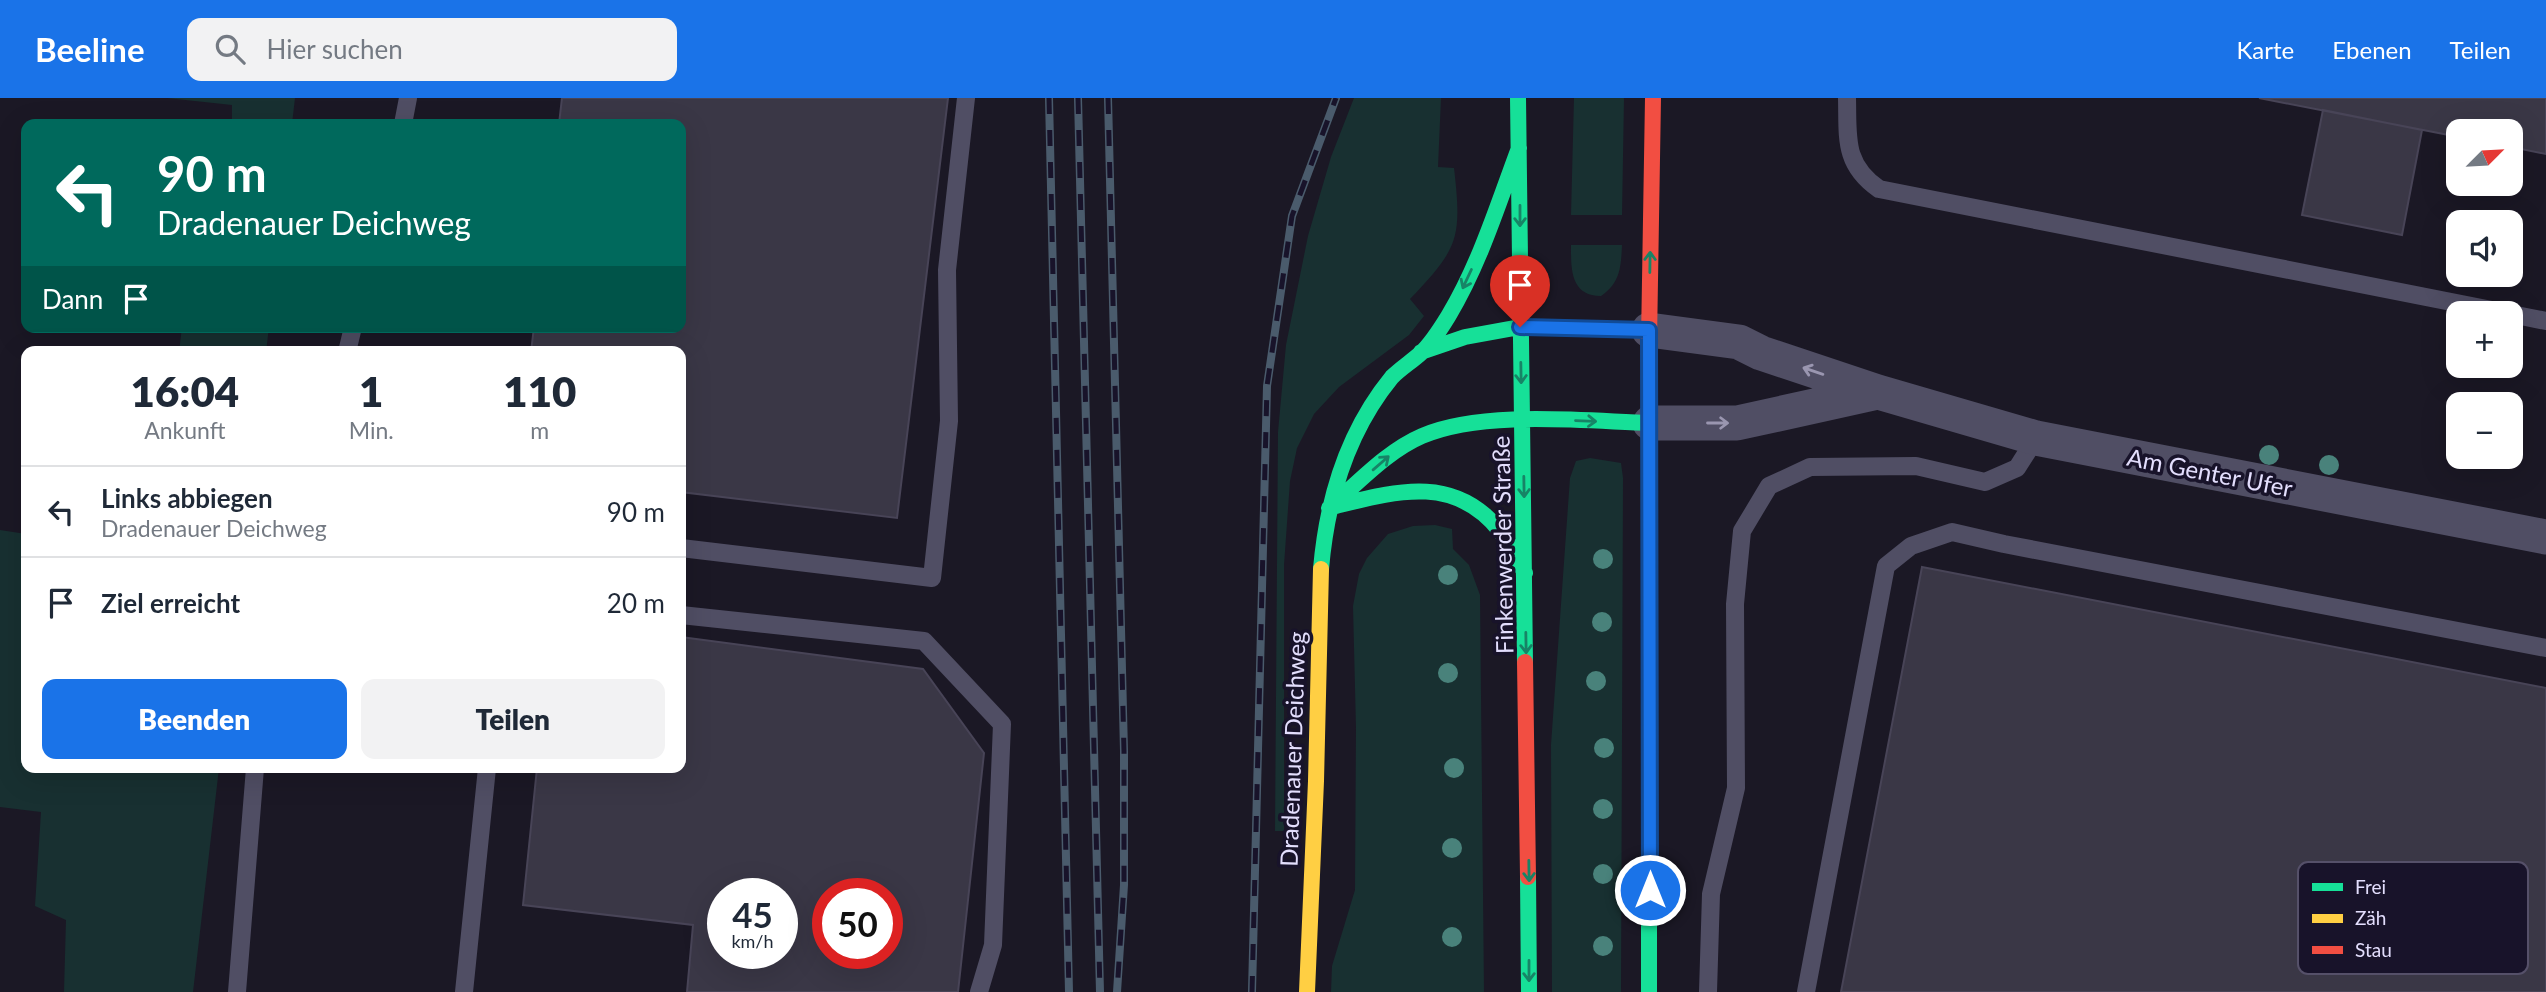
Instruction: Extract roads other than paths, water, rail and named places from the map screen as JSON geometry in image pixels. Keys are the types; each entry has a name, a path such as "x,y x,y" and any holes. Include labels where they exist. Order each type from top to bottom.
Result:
{"main road":[{"name":"Finkenwerder Straße","path":"1518,98 1526,575 1529,992"},
{"path":"1649,992 1649,330 1653,98"},
{"name":"Dradenauer Deichweg","path":"1307,992 1321,568 1323,536 1329,508 1349,450 1366,413 1396,373 1421,352 1451,312 1466,282 1519,148"},
{"name":"Dradenauer Deichweg","path":"1421,352 1465,337 1520,327 1649,330"},
{"path":"1329,508 1393,453 1422,436 1457,426 1522,419 1650,423"},
{"path":"1329,508 1387,494 1428,490 1463,501 1477,508 1499,530 1526,575"}],"street":[{"name":"Am Genter Ufer","path":"1649,330 1739,342 1761,353 1878,392 2036,438 2546,537"},
{"name":"Am Genter Ufer","path":"1650,423 1737,423 1878,392"}],"lane":[{"path":"404,119 408,98"},
{"path":"686,549 932,578 950,421 947,270 966,98"},
{"path":"1847,98 1849,144 1853,162 1863,178 1878,189 2446,302"},
{"path":"2523,317 2546,321"},
{"path":"1708,992 1711,894 1736,789 1735,604 1742,531 1762,497 1769,486 1810,467 1916,466 1985,482 2017,468 2036,438"},
{"path":"1806,992 1886,566 1911,546 1952,532 2546,648"},
{"path":"686,616 924,641 1002,724 993,945 979,992"},
{"path":"237,992 255,773"},
{"path":"464,992 486,773"}],"railway":[{"path":"1049,98 1069,992"},
{"path":"1078,98 1100,992"},
{"path":"1108,98 1124,751 1124,885 1117,992"},
{"path":"1252,992 1267,386 1292,216 1336,98"}]}
